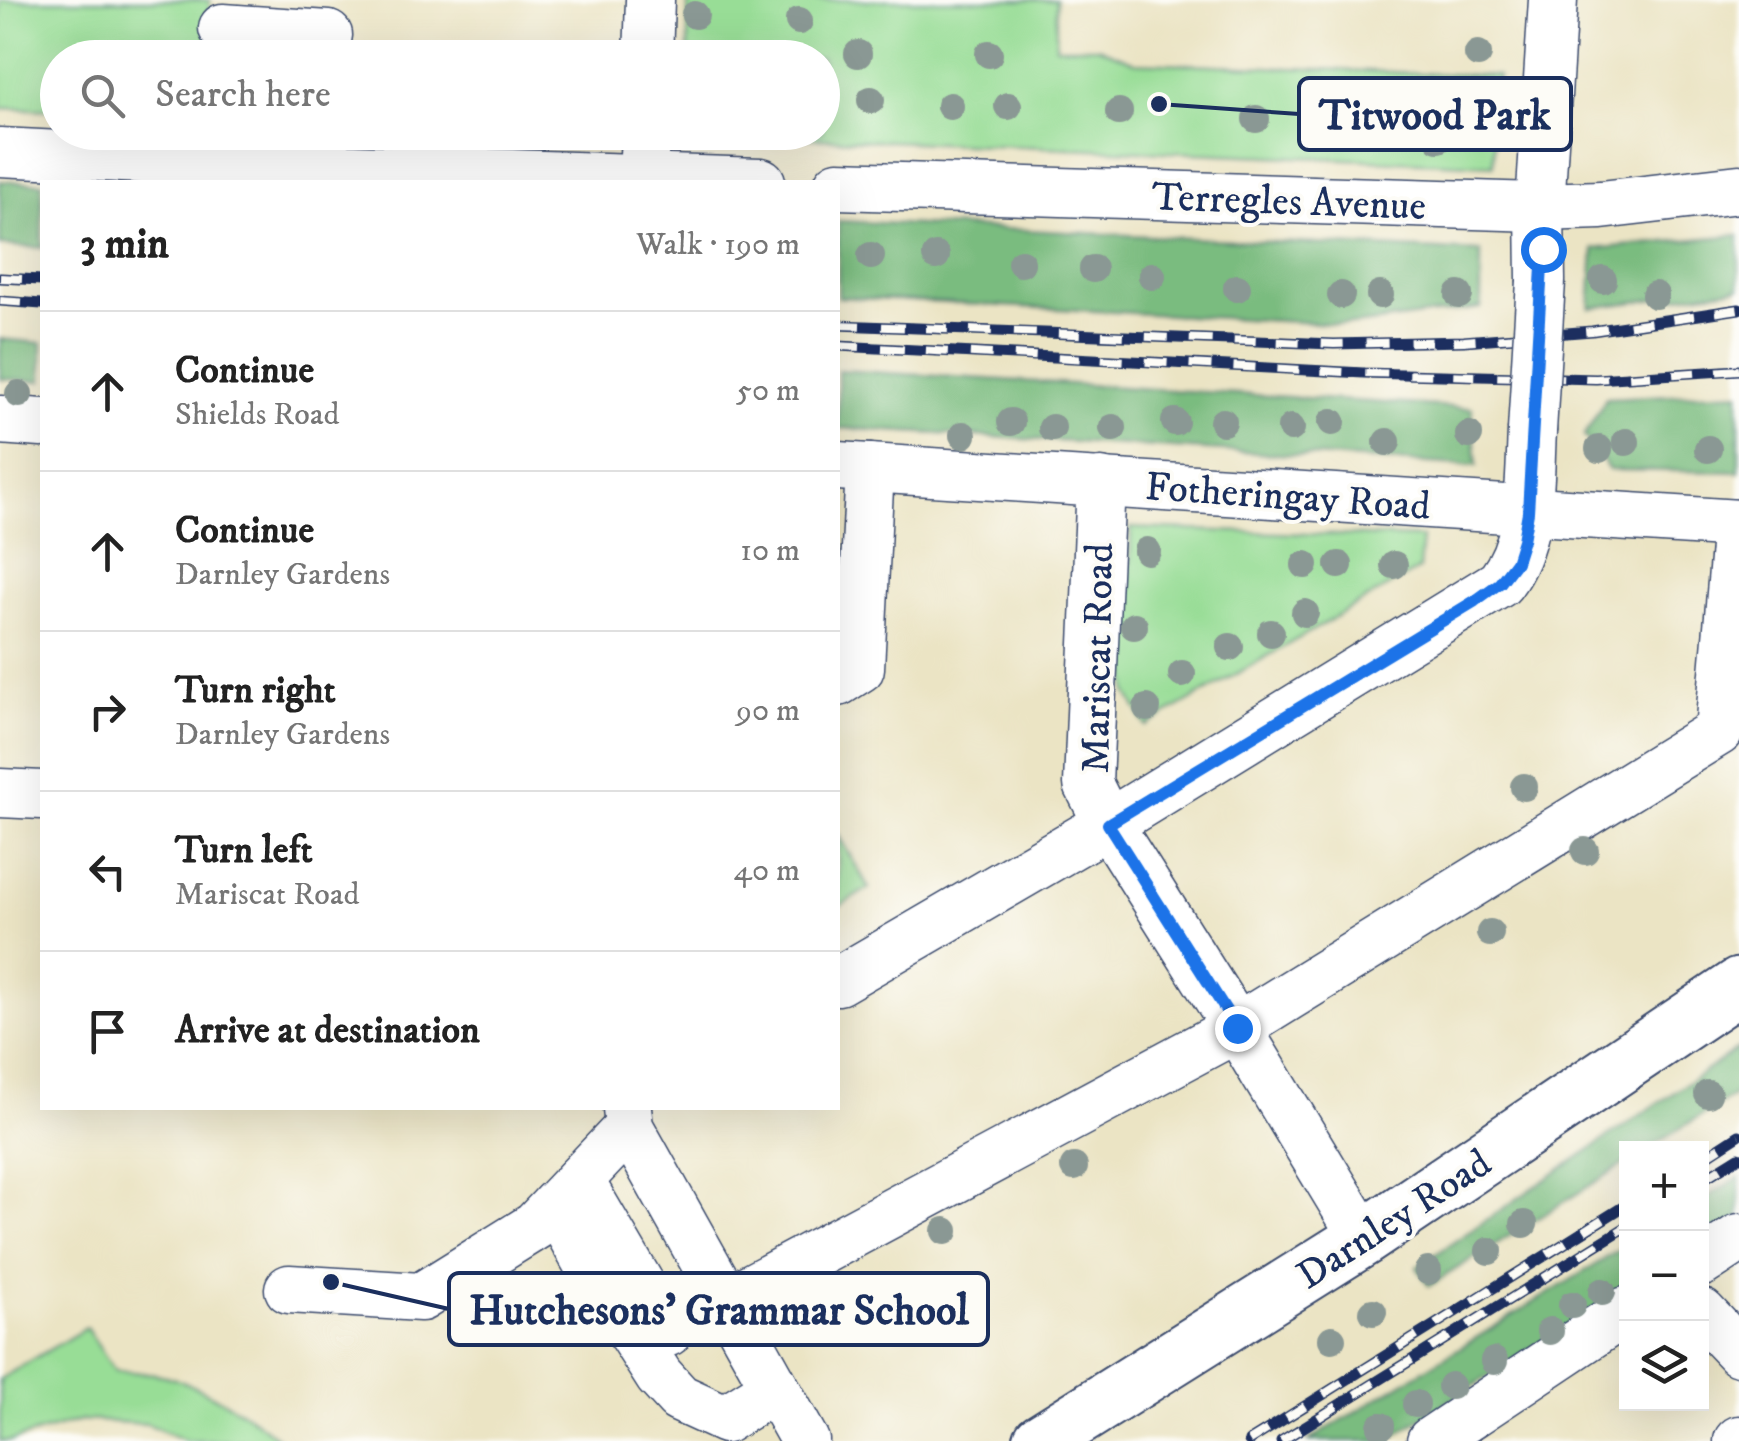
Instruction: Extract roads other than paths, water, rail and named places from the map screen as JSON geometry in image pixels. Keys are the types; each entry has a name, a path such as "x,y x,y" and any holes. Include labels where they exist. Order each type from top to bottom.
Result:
{"main road":[{"name":"Darnley Road","path":"1041,1441 1364,1238 1739,986"}],"street":[{"path":"649,40 650,0"},
{"path":"840,980 1108,824 1500,583 1516,562 1528,512 1553,0"},
{"path":"223,28 328,31"},
{"path":"0,152 323,150 644,156 752,180"},
{"name":"Terregles Avenue","path":"840,185 1540,207 1634,202 1739,188"},
{"path":"0,420 40,422"},
{"path":"840,681 860,668 854,467"},
{"name":"Fotheringay Road","path":"854,467 1738,524"},
{"name":"Mariscat Road","path":"1101,482 1088,784 1108,824 1364,1238"},
{"path":"726,1301 1237,1028 1719,731 1738,524"},
{"path":"0,793 40,795"},
{"path":"290,1289 421,1298 535,1226 567,1193 627,1114 805,1441"},
{"path":"567,1193 587,1263 660,1376 679,1398 725,1419 775,1388"},
{"path":"1709,1257 1739,1238"},
{"path":"1432,1441 1619,1315"},
{"path":"1709,1320 1739,1352"}],"railway":[{"path":"0,278 40,280"},
{"path":"0,301 40,304"},
{"path":"840,325 1334,344 1464,341 1592,331 1739,309"},
{"path":"840,346 1364,373 1596,379 1739,370"},
{"path":"1709,1154 1739,1135"},
{"path":"1709,1176 1739,1157"},
{"path":"1249,1441 1619,1209"},
{"path":"1281,1441 1620,1231"}],"place":[{"name":"Titwood Park","path":"1159,104"},
{"name":"Hutchesons' Grammar School","path":"331,1282"}]}
